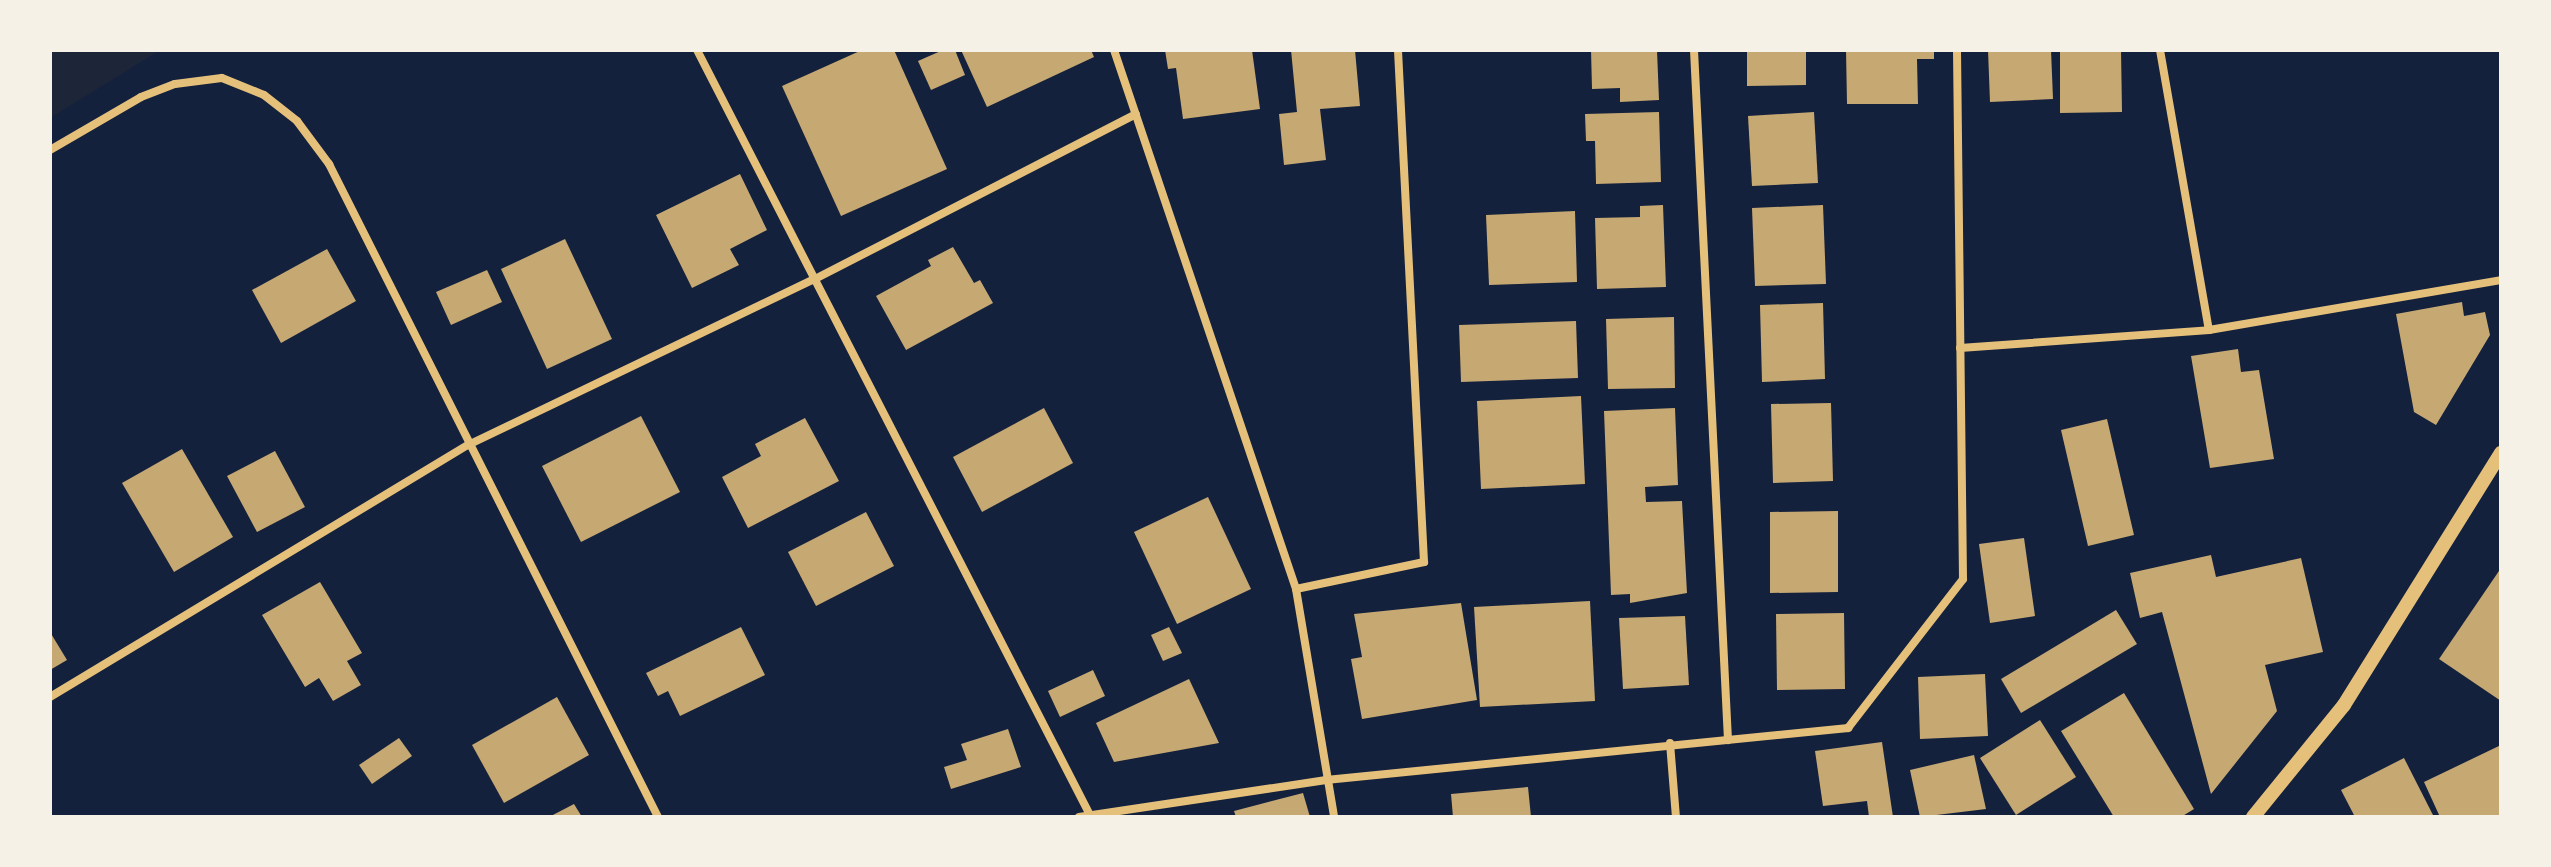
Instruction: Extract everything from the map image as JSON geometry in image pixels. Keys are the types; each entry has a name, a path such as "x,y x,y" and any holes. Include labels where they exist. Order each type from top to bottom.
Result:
{"street":[{"path":"697,50 1090,815"},
{"path":"1114,50 1296,589 1334,817"},
{"path":"1296,589 1424,562 1398,50"},
{"path":"1694,50 1728,740"},
{"path":"1079,817 1326,780 1670,743 1848,728 1963,579 1957,50"},
{"path":"2160,50 2209,330"},
{"path":"50,150 141,97 175,84 222,78 264,95 297,121 329,164 658,817"},
{"path":"50,697 468,445 813,280 1136,114"},
{"path":"1960,348 2209,330 2501,280"},
{"path":"2253,817 2344,705 2501,453"},
{"path":"1670,743 1676,817"}],"shaded area":[{"path":"50,50 154,50 157,52 50,118"}],"building":[{"path":"862,50 894,50 947,169 841,216 782,86"},
{"path":"943,50 955,50 965,75 931,90 918,61"},
{"path":"961,50 1091,50 1094,57 987,107"},
{"path":"1165,50 1252,50 1260,109 1183,119 1176,68 1168,69"},
{"path":"1291,50 1355,50 1360,106 1320,109 1326,160 1284,165 1279,114 1297,112"},
{"path":"1591,50 1657,50 1659,100 1620,102 1620,88 1592,89"},
{"path":"1747,50 1806,50 1806,85 1747,86"},
{"path":"1846,50 1934,50 1934,59 1917,59 1918,104 1847,104"},
{"path":"1988,50 2051,50 2053,99 1990,102"},
{"path":"2060,50 2121,50 2122,112 2060,113"},
{"path":"1659,112 1661,182 1596,184 1595,141 1586,141 1585,114"},
{"path":"1814,112 1818,183 1752,186 1748,116"},
{"path":"740,174 767,230 730,249 739,265 692,288 656,215"},
{"path":"1663,205 1666,287 1597,289 1595,218 1640,217 1640,206"},
{"path":"1823,205 1826,284 1755,286 1752,208"},
{"path":"1575,211 1577,282 1489,285 1486,215"},
{"path":"565,239 612,339 547,369 501,269"},
{"path":"953,247 974,283 980,280 993,303 906,350 876,296 931,266 928,260"},
{"path":"327,249 356,301 281,343 252,290"},
{"path":"487,270 502,302 451,325 436,292"},
{"path":"2462,302 2464,316 2485,312 2490,335 2436,425 2414,412 2396,314"},
{"path":"1823,303 1825,379 1762,382 1760,305"},
{"path":"1674,317 1675,388 1608,389 1606,319"},
{"path":"1576,321 1578,378 1461,382 1459,325"},
{"path":"2238,349 2241,372 2259,370 2274,459 2210,468 2191,356"},
{"path":"1581,396 1585,484 1481,489 1477,401"},
{"path":"1831,403 1833,481 1773,483 1771,404"},
{"path":"1044,408 1073,463 982,512 953,457"},
{"path":"1675,408 1678,485 1645,487 1646,502 1682,501 1687,593 1630,603 1630,594 1611,595 1604,411"},
{"path":"641,416 680,492 581,542 542,466"},
{"path":"805,418 839,481 748,528 722,477 761,456 755,444"},
{"path":"2107,419 2134,535 2088,546 2061,430"},
{"path":"182,449 233,537 174,572 122,483"},
{"path":"275,451 305,507 257,532 227,476"},
{"path":"1208,497 1251,589 1177,624 1134,532"},
{"path":"1838,511 1838,592 1770,593 1770,512"},
{"path":"866,512 894,566 816,606 788,552"},
{"path":"2024,538 2035,616 1990,623 1979,544"},
{"path":"2211,555 2216,577 2301,558 2323,652 2265,665 2277,711 2211,794 2162,612 2140,618 2130,573"},
{"path":"2501,568 2501,701 2439,659"},
{"path":"320,582 362,653 347,661 361,685 333,701 319,678 305,687 262,615"},
{"path":"1590,601 1595,701 1480,707 1474,607"},
{"path":"1461,603 1477,700 1362,719 1351,659 1362,657 1354,614"},
{"path":"2116,610 2137,644 2021,713 2001,679"},
{"path":"1844,613 1845,689 1777,690 1776,614"},
{"path":"1685,616 1689,685 1623,689 1619,618"},
{"path":"741,627 765,675 680,716 668,691 658,696 646,673"},
{"path":"1169,627 1182,653 1163,661 1151,635"},
{"path":"50,632 67,660 50,670"},
{"path":"1093,670 1105,696 1060,717 1048,691"},
{"path":"1985,674 1988,736 1920,739 1918,677"},
{"path":"1189,679 1219,743 1114,762 1096,723"},
{"path":"2124,693 2194,809 2181,817 2114,817 2061,731"},
{"path":"557,697 589,755 504,803 472,745"},
{"path":"2040,720 2076,777 2016,815 1980,758"},
{"path":"1008,729 1021,767 951,789 944,767 967,760 961,744"},
{"path":"399,738 412,756 372,784 359,765"},
{"path":"1882,742 1893,817 1869,817 1867,801 1823,806 1815,751"},
{"path":"2501,745 2501,817 2440,817 2424,782"},
{"path":"1974,755 1986,809 1920,817 1910,770"},
{"path":"2404,758 2434,817 2355,817 2341,790"},
{"path":"1528,787 1531,817 1453,817 1451,794"},
{"path":"1303,793 1310,817 1236,817 1234,811"},
{"path":"574,804 582,817 549,817"}]}
